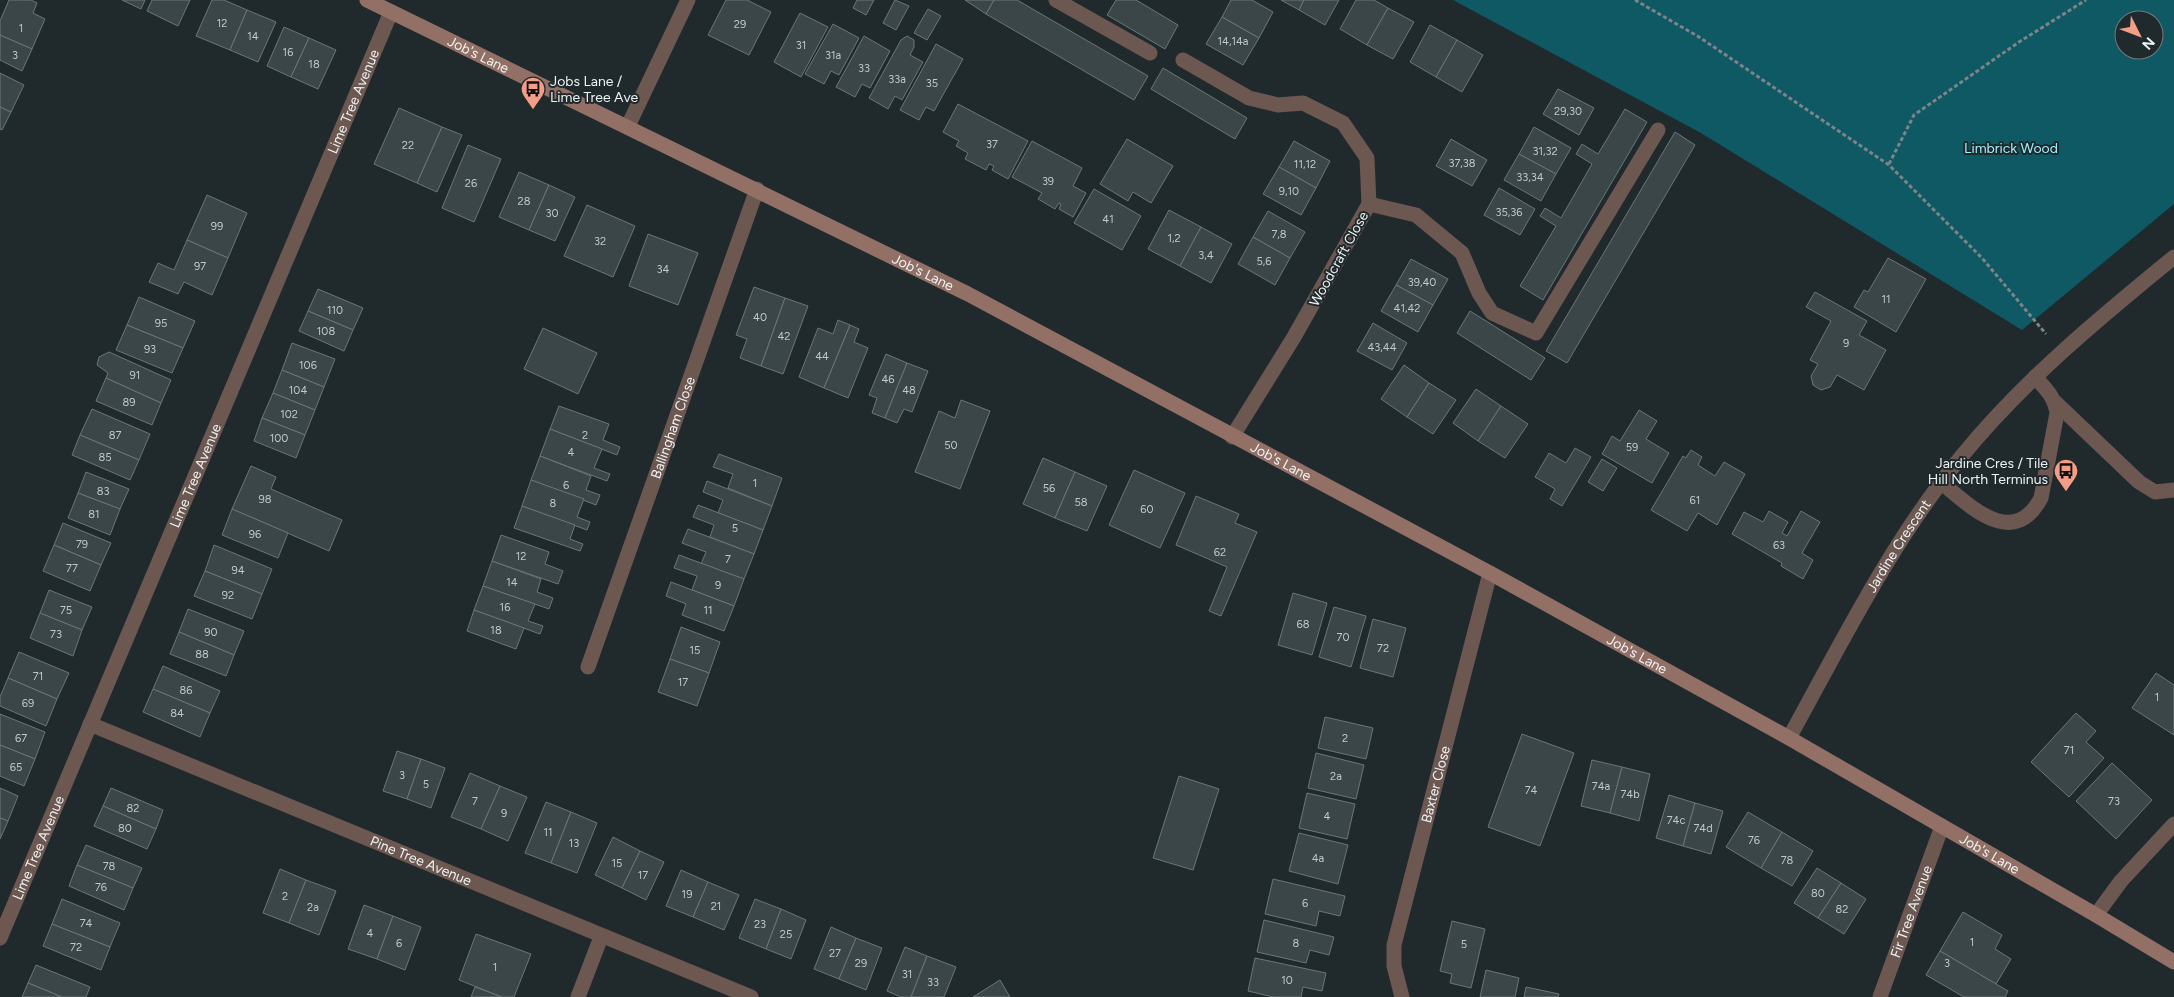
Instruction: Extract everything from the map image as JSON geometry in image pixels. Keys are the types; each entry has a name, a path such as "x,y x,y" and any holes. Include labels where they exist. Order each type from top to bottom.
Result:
{"street":[{"name":"Job's Lane","path":"367,0 628,126 968,294 1232,437 1490,573 1789,738 2174,962"},
{"path":"628,126 688,0"},
{"path":"1056,0 1150,53"},
{"name":"Lime Tree Avenue","path":"0,938 392,12"},
{"name":"Woodcraft Close","path":"1183,60 1249,98 1278,105 1303,103 1343,123 1367,158 1369,204 1299,329 1232,437"},
{"path":"1369,204 1416,215 1462,253 1479,293 1492,313 1536,333 1658,130"},
{"name":"Ballingham Close","path":"588,667 757,190"},
{"name":"Jardine Crescent","path":"1789,738 1884,566 1942,483 1985,429 2062,351 2174,258"},
{"path":"2035,377 2050,393 2055,402 2139,482 2155,492 2174,490"},
{"path":"1942,483 1988,519 2004,522 2021,518 2030,513 2041,498 2057,413 2055,402"},
{"name":"Baxter Close","path":"1402,997 1394,966 1394,945 1490,573"},
{"name":"Pine Tree Avenue","path":"90,724 601,937 751,997"},
{"path":"2096,915 2121,881 2174,824"},
{"name":"Fir Tree Avenue","path":"1880,997 1942,826"},
{"path":"578,997 601,937"}],"path":[{"path":"1635,0 1699,36 1889,164 1982,258 2062,351"},
{"path":"1889,164 1914,115 2019,42 2086,0"}],"green space":[{"name":"Limbrick Wood","path":"1453,0 2174,0 2174,204 2022,330 1701,133"}],"building":[{"path":"9,0 31,0 37,3 33,13 45,19 32,49 0,35 0,21"},
{"path":"122,0 145,0 141,9"},
{"path":"152,0 190,0 178,26 147,11"},
{"path":"212,0 224,0 247,10 230,50 196,36"},
{"path":"726,0 747,0 771,12 749,55 708,35"},
{"path":"857,0 874,0 866,15 853,8"},
{"path":"895,0 909,6 896,30 883,23"},
{"path":"965,0 994,0 986,14"},
{"path":"994,0 1017,0 1148,76 1134,100 986,14"},
{"path":"1116,0 1136,0 1178,25 1165,49 1107,15"},
{"path":"1231,0 1252,0 1273,12 1259,38 1222,17"},
{"path":"1281,0 1304,0 1299,10"},
{"path":"1304,0 1339,0 1325,25 1299,10"},
{"path":"1356,0 1374,0 1388,8 1367,45 1340,29"},
{"path":"1388,8 1414,22 1393,59 1367,45"},
{"path":"928,9 941,16 927,40 914,33"},
{"path":"247,10 276,22 258,62 230,50"},
{"path":"800,13 828,27 801,77 774,62"},
{"path":"1222,17 1259,38 1243,65 1206,44"},
{"path":"833,24 859,38 839,75 831,71 824,84 805,74"},
{"path":"1430,25 1457,40 1436,77 1410,62"},
{"path":"284,27 309,38 291,77 267,66"},
{"path":"0,35 32,49 22,71 0,60"},
{"path":"864,36 890,51 870,88 862,84 855,97 836,87"},
{"path":"907,36 914,40 914,47 910,55 923,62 902,100 895,96 888,109 869,98 901,40"},
{"path":"309,38 336,50 318,89 291,77"},
{"path":"1457,40 1483,55 1462,92 1436,77"},
{"path":"936,44 963,59 934,111 926,107 919,120 900,110"},
{"path":"1163,68 1247,118 1235,139 1151,89"},
{"path":"0,73 24,85 11,112 0,107"},
{"path":"1558,89 1594,108 1579,135 1543,114"},
{"path":"958,104 1028,141 1008,179 992,170 994,166 989,164 986,170 965,159 968,153 956,146 959,141 943,132"},
{"path":"0,107 11,112 2,130 0,129"},
{"path":"399,108 442,127 417,183 374,164"},
{"path":"1625,109 1647,122 1543,300 1520,286 1556,226 1540,216 1545,208 1561,218 1592,164 1576,154 1582,144 1598,154"},
{"path":"442,127 462,135 437,192 417,183"},
{"path":"1534,127 1571,148 1556,174 1519,154"},
{"path":"1675,132 1695,145 1567,363 1546,351"},
{"path":"1127,139 1173,166 1151,203 1133,192 1128,201 1100,184"},
{"path":"1451,139 1487,160 1472,186 1436,166"},
{"path":"1032,141 1082,168 1073,186 1086,193 1073,217 1059,209 1061,204 1059,203 1055,209 1038,199 1042,193 1012,177"},
{"path":"1294,141 1330,161 1316,188 1279,167"},
{"path":"468,145 501,159 474,222 442,208"},
{"path":"1519,154 1556,174 1541,201 1504,180"},
{"path":"1279,167 1316,188 1301,215 1263,194"},
{"path":"519,172 549,185 529,230 499,217"},
{"path":"549,185 575,197 555,241 529,230"},
{"path":"1499,188 1535,209 1520,235 1484,215"},
{"path":"1094,189 1141,216 1122,250 1074,223"},
{"path":"207,195 247,213 228,258 187,240"},
{"path":"587,205 635,226 613,277 564,256"},
{"path":"1169,210 1201,227 1180,266 1148,249"},
{"path":"1268,211 1305,232 1290,258 1253,237"},
{"path":"1201,227 1232,244 1211,283 1180,266"},
{"path":"648,234 698,253 678,305 629,286"},
{"path":"1253,237 1290,258 1275,285 1238,264"},
{"path":"187,240 228,258 212,295 184,282 178,294 149,282 158,263 174,270"},
{"path":"1888,258 1926,279 1896,332 1854,307 1864,290 1868,292"},
{"path":"1411,259 1448,279 1433,305 1396,285"},
{"path":"1396,285 1433,305 1418,332 1381,311"},
{"path":"754,287 785,298 761,366 740,358 747,339 736,335"},
{"path":"318,289 363,308 353,330 308,311"},
{"path":"1815,292 1867,321 1859,335 1886,350 1864,390 1837,375 1830,387 1821,390 1813,385 1811,376 1818,364 1810,360 1831,321 1806,307"},
{"path":"139,297 195,321 183,348 127,325"},
{"path":"785,298 808,306 783,374 761,366"},
{"path":"308,311 353,330 344,351 299,331"},
{"path":"1470,311 1545,358 1531,380 1457,333"},
{"path":"838,320 850,325 824,388 799,377 818,328 833,334"},
{"path":"1373,323 1407,343 1392,370 1357,351"},
{"path":"127,325 183,348 172,373 116,350"},
{"path":"850,325 859,329 854,342 868,348 848,398 824,388"},
{"path":"543,328 597,353 578,394 524,369"},
{"path":"292,343 335,359 324,387 282,370"},
{"path":"109,352 171,380 161,403 106,378 108,373 97,365 99,357"},
{"path":"886,354 907,363 885,418 872,413 877,398 869,395"},
{"path":"907,363 928,371 912,412 904,409 897,423 885,418"},
{"path":"1404,365 1429,383 1407,417 1381,399"},
{"path":"282,370 324,387 315,410 273,393"},
{"path":"106,378 161,403 152,425 96,401"},
{"path":"1429,383 1456,400 1433,434 1407,417"},
{"path":"1476,389 1501,406 1478,441 1453,423"},
{"path":"273,393 315,410 305,435 262,418"},
{"path":"961,400 990,411 960,489 915,472 939,411 955,418"},
{"path":"559,406 609,424 603,440 620,447 617,455 550,429"},
{"path":"1501,406 1528,424 1505,458 1478,441"},
{"path":"92,409 150,434 139,460 80,435"},
{"path":"1639,410 1657,421 1646,439 1669,453 1652,483 1602,454 1612,436 1620,441"},
{"path":"262,418 305,435 296,458 254,441"},
{"path":"550,429 602,449 594,468 610,474 607,481 540,456"},
{"path":"80,435 139,460 130,480 72,455"},
{"path":"1575,448 1591,457 1562,506 1550,499 1555,489 1535,477 1549,453 1566,463"},
{"path":"1691,450 1702,457 1698,465 1715,476 1724,462 1745,474 1717,525 1698,513 1687,531 1651,510 1683,456 1686,458"},
{"path":"719,454 782,478 772,506 728,488 733,474 713,467"},
{"path":"540,456 591,476 586,490 600,495 596,505 531,480"},
{"path":"1043,458 1075,472 1055,518 1023,504"},
{"path":"1602,459 1617,468 1603,491 1588,482"},
{"path":"251,466 276,477 271,489 342,520 329,551 232,509"},
{"path":"1134,470 1185,493 1160,548 1109,525"},
{"path":"86,472 129,489 120,509 78,493"},
{"path":"1075,472 1107,486 1087,531 1055,518"},
{"path":"531,480 584,499 577,517 590,522 587,530 522,506"},
{"path":"707,481 772,506 763,530 718,513 723,500 703,492"},
{"path":"78,493 120,509 110,535 68,518"},
{"path":"1196,496 1239,514 1235,523 1257,532 1221,616 1209,611 1227,567 1176,545"},
{"path":"698,505 763,530 754,554 710,537 714,525 693,517"},
{"path":"522,506 575,525 570,539 583,544 580,551 514,528"},
{"path":"232,509 288,533 278,558 222,535"},
{"path":"1769,511 1788,522 1782,533 1787,536 1801,511 1820,522 1802,553 1813,560 1803,579 1781,566 1782,563 1732,534 1744,512 1763,522"},
{"path":"63,523 111,543 101,565 54,545"},
{"path":"688,529 754,554 744,579 701,564 706,552 682,543"},
{"path":"501,535 549,552 545,564 563,571 558,584 492,561"},
{"path":"54,545 101,565 90,591 43,571"},
{"path":"214,545 272,569 262,594 205,571"},
{"path":"679,555 744,579 734,606 692,590 697,576 674,568"},
{"path":"492,561 541,579 537,592 553,598 549,609 483,586"},
{"path":"205,571 262,594 252,619 194,596"},
{"path":"671,582 734,606 724,631 682,615 686,604 666,596"},
{"path":"483,586 535,604 528,621 543,626 540,634 474,610"},
{"path":"49,590 92,607 82,630 40,613"},
{"path":"1293,593 1327,603 1312,655 1278,645"},
{"path":"1334,607 1366,616 1351,667 1319,657"},
{"path":"188,609 244,631 234,655 179,632"},
{"path":"474,610 524,628 516,649 467,631"},
{"path":"40,613 82,630 73,656 30,638"},
{"path":"1373,619 1406,628 1393,677 1360,668"},
{"path":"681,627 720,642 709,673 670,659"},
{"path":"179,632 234,655 226,676 170,654"},
{"path":"19,652 69,673 57,699 8,678"},
{"path":"670,659 709,673 697,706 658,692"},
{"path":"163,666 220,691 210,713 153,689"},
{"path":"2156,673 2174,685 2174,735 2132,708"},
{"path":"8,678 57,699 46,726 0,706 0,697"},
{"path":"153,689 210,713 200,737 143,712"},
{"path":"2076,713 2096,731 2086,742 2104,758 2069,797 2031,762"},
{"path":"0,714 45,732 35,759 0,745"},
{"path":"1325,717 1373,728 1366,759 1318,748"},
{"path":"1522,734 1574,753 1540,846 1488,827"},
{"path":"0,745 35,759 24,786 0,776"},
{"path":"397,751 421,759 407,799 383,791"},
{"path":"1316,753 1364,765 1356,799 1308,788"},
{"path":"421,759 445,768 431,808 407,799"},
{"path":"1592,760 1622,767 1610,813 1581,806"},
{"path":"2112,763 2152,800 2116,839 2076,801"},
{"path":"1622,767 1650,774 1639,821 1610,813"},
{"path":"470,773 500,786 481,829 451,817"},
{"path":"1179,776 1219,789 1193,870 1153,858"},
{"path":"500,786 527,797 508,841 481,829"},
{"path":"0,788 18,796 8,821 0,818"},
{"path":"111,788 163,810 156,829 103,806"},
{"path":"1307,793 1355,804 1347,839 1299,828"},
{"path":"1669,795 1695,803 1683,846 1656,838"},
{"path":"546,802 571,812 551,863 525,853"},
{"path":"1695,803 1723,811 1711,854 1683,846"},
{"path":"103,806 156,829 147,849 94,826"},
{"path":"571,812 597,823 577,873 551,863"},
{"path":"1748,812 1782,832 1761,868 1726,847"},
{"path":"0,818 8,821 0,839"},
{"path":"1782,832 1813,851 1792,886 1761,868"},
{"path":"1299,833 1348,845 1338,884 1289,871"},
{"path":"613,837 640,851 622,888 595,875"},
{"path":"86,845 142,868 133,888 77,865"},
{"path":"640,851 664,862 646,900 622,888"},
{"path":"77,865 133,888 124,910 69,886"},
{"path":"1817,868 1841,883 1818,918 1794,903"},
{"path":"280,869 306,880 289,923 263,913"},
{"path":"681,870 708,882 693,917 666,906"},
{"path":"1273,879 1345,896 1340,916 1319,911 1316,926 1265,914"},
{"path":"306,880 336,891 319,935 289,923"},
{"path":"708,882 739,895 724,930 693,917"},
{"path":"1841,883 1866,899 1844,934 1818,918"},
{"path":"62,899 120,923 110,947 52,924"},
{"path":"755,899 781,909 766,949 739,938"},
{"path":"364,905 393,916 377,959 348,949"},
{"path":"781,909 806,920 791,959 766,949"},
{"path":"1963,912 2002,935 1995,949 2011,959 1996,984 1940,951"},
{"path":"393,916 421,927 405,970 377,959"},
{"path":"1264,920 1334,937 1329,955 1310,950 1306,963 1257,952"},
{"path":"1452,921 1485,929 1471,988 1450,983 1452,974 1440,971"},
{"path":"52,924 110,947 101,970 43,946"},
{"path":"831,927 856,938 839,979 814,969"},
{"path":"476,934 531,954 514,997 502,997 459,980"},
{"path":"856,938 882,948 866,990 839,979"},
{"path":"905,947 927,956 911,997 901,997 887,991"},
{"path":"1940,951 2008,991 2005,997 1964,997 1926,975"},
{"path":"927,956 956,967 944,997 911,997"},
{"path":"1255,958 1326,973 1322,991 1303,987 1301,997 1273,997 1248,991"},
{"path":"36,965 90,987 86,997 62,997 28,983"},
{"path":"1486,970 1519,978 1515,997 1480,997"},
{"path":"1000,980 1010,997 973,997"},
{"path":"28,983 62,997 22,997"},
{"path":"475,987 502,997 471,997"},
{"path":"1526,987 1559,994 1558,997 1524,997"}],"place":[{"name":"Jobs Lane / Lime Tree Ave","path":"533,110"},
{"name":"Jardine Cres / Tile Hill North Terminus","path":"2066,492"}]}
